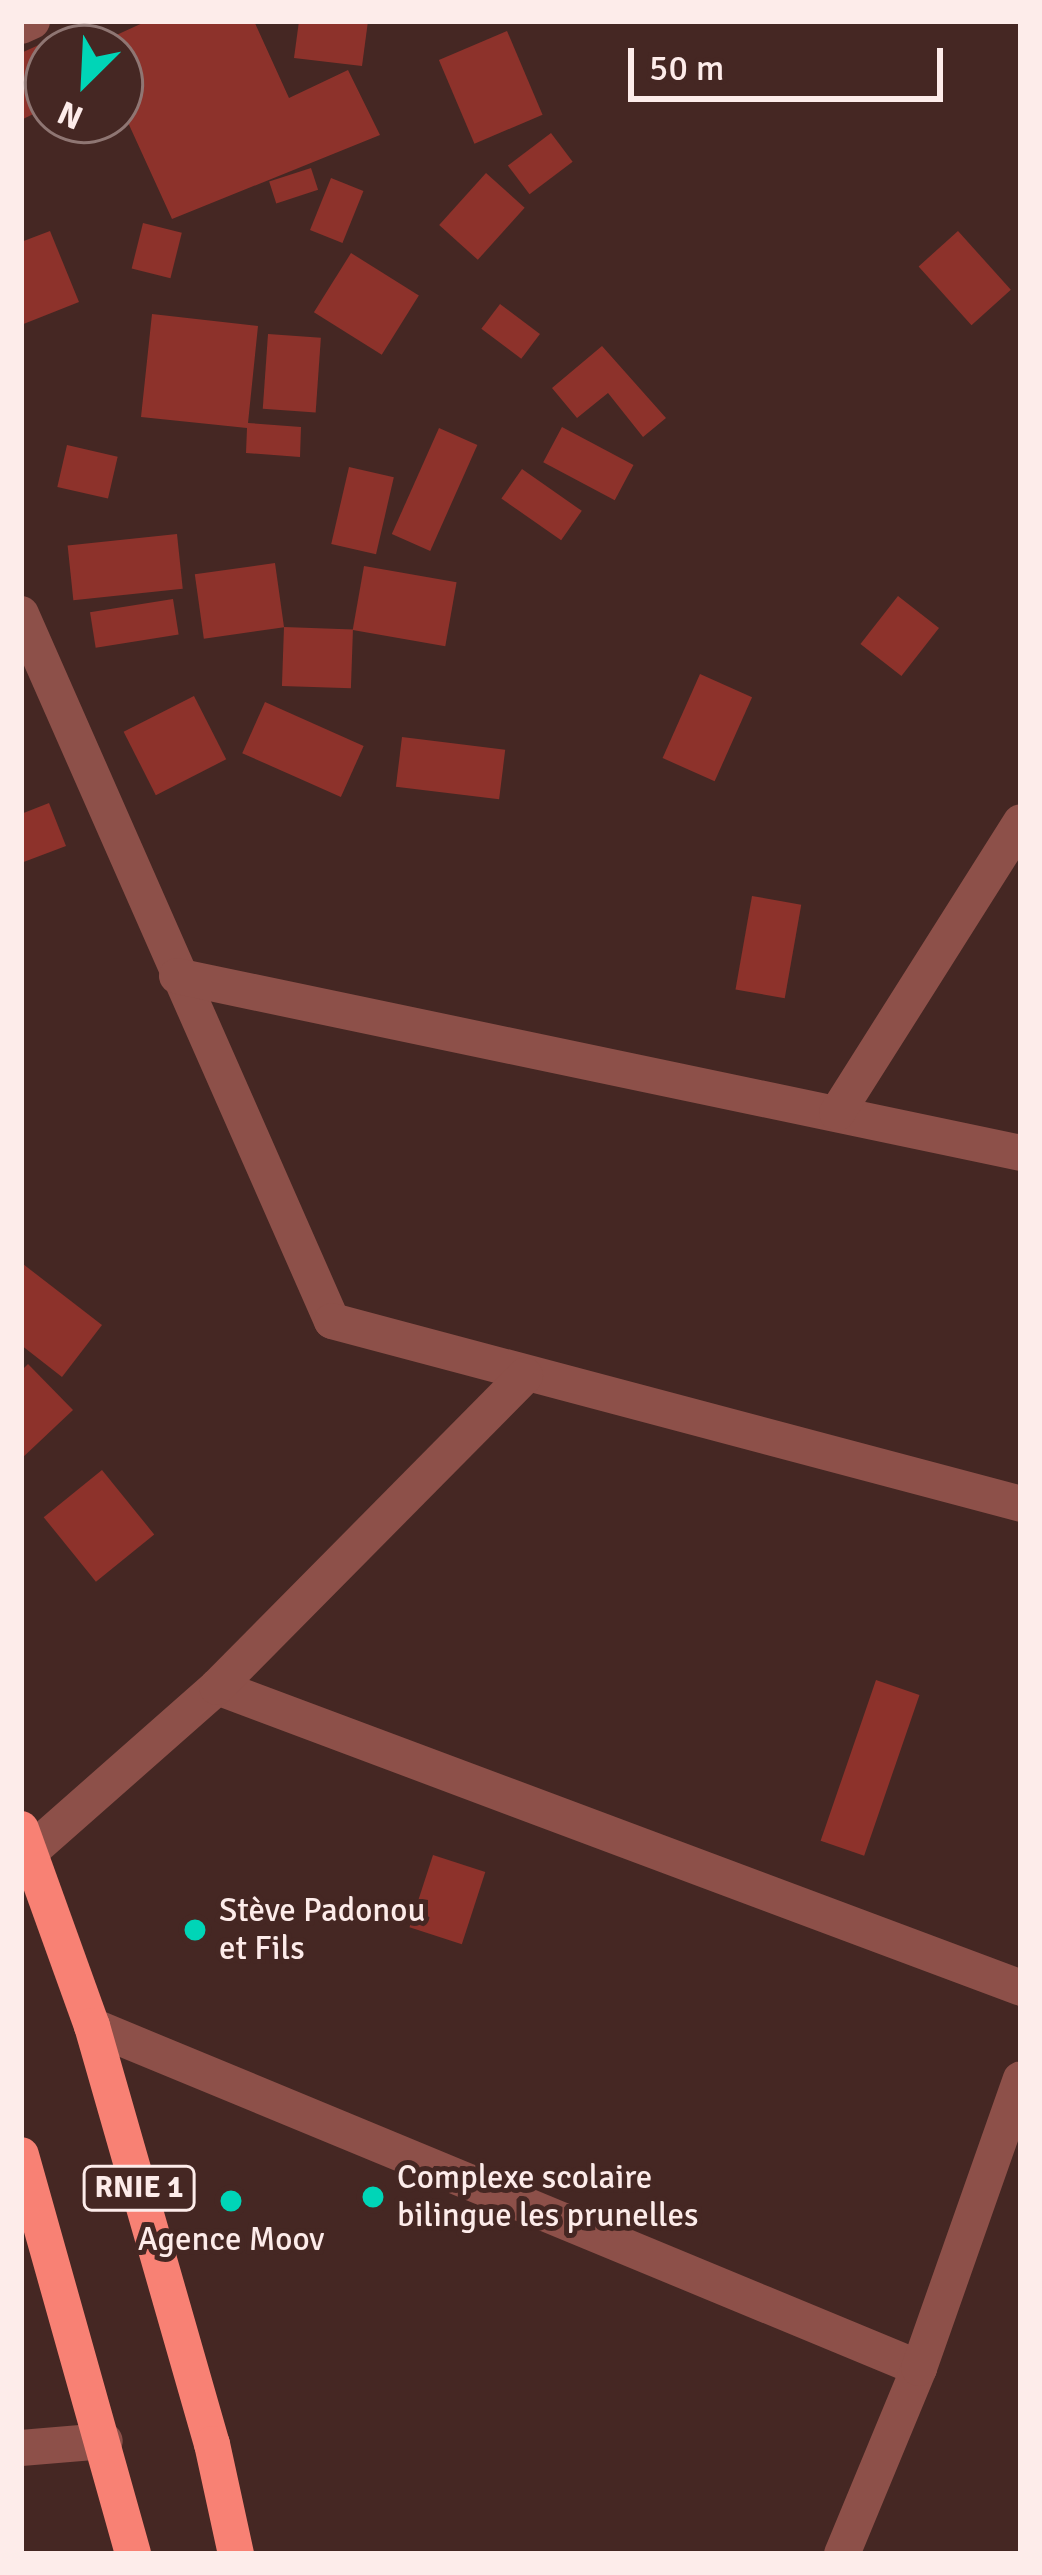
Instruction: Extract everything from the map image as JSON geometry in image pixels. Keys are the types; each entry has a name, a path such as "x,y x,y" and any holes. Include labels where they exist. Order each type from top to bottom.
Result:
{"highway":[{"name":"RNIE 1","path":"26,1840 92,2026 212,2444 236,2554"},
{"name":"RNIE 1","path":"21,2155 133,2554"}],"street":[{"path":"21,26 32,21"},
{"path":"21,614 332,1321 1021,1504"},
{"path":"837,1113 1021,822"},
{"path":"177,976 1021,1153"},
{"path":"26,1840 217,1687 526,1376"},
{"path":"217,1687 1021,1988"},
{"path":"92,2026 919,2368"},
{"path":"842,2554 919,2368 1021,2079"},
{"path":"21,2448 105,2441"}],"building":[{"path":"254,21 289,98 348,70 380,135 172,219 138,144 144,144 140,24"},
{"path":"299,21 368,21 362,66 294,58"},
{"path":"507,31 543,115 474,144 439,60"},
{"path":"24,52 21,120 21,53"},
{"path":"551,133 573,162 530,194 508,165"},
{"path":"311,168 318,190 276,203 269,182"},
{"path":"486,173 525,208 478,260 439,225"},
{"path":"331,178 363,191 342,243 310,230"},
{"path":"143,223 182,233 170,278 132,269"},
{"path":"50,231 79,302 21,325 21,242"},
{"path":"958,231 1011,290 971,325 919,266"},
{"path":"351,253 419,295 382,355 314,312"},
{"path":"500,304 540,334 521,359 481,329"},
{"path":"152,314 258,326 248,423 301,427 300,457 246,453 247,428 141,417"},
{"path":"268,334 321,338 316,413 263,409"},
{"path":"602,346 666,418 643,437 608,393 577,418 552,388"},
{"path":"562,427 634,465 615,500 543,462"},
{"path":"439,428 477,445 430,551 392,534"},
{"path":"67,445 118,457 108,499 57,487"},
{"path":"349,467 394,477 376,554 331,544"},
{"path":"522,469 582,511 561,540 501,498"},
{"path":"177,534 183,589 73,600 68,545"},
{"path":"275,563 284,627 204,639 195,574"},
{"path":"364,566 457,582 445,646 353,630"},
{"path":"898,596 939,628 901,676 860,644"},
{"path":"173,599 179,635 96,648 90,612"},
{"path":"284,627 353,629 351,688 282,686"},
{"path":"700,674 752,697 715,781 663,758"},
{"path":"194,696 226,759 156,795 124,732"},
{"path":"265,702 364,746 341,797 242,753"},
{"path":"402,737 505,750 499,799 396,787"},
{"path":"49,803 66,846 21,863 21,814"},
{"path":"752,896 801,905 785,998 736,990"},
{"path":"23,1264 102,1325 62,1377 21,1345"},
{"path":"28,1364 73,1410 21,1459 21,1371"},
{"path":"102,1470 154,1535 96,1582 44,1517"},
{"path":"876,1680 919,1695 864,1856 821,1841"},
{"path":"433,1855 485,1872 462,1944 410,1927"}],"place":[{"name":"Stève Padonou et Fils","path":"195,1930"},
{"name":"Complexe scolaire bilingue les prunelles","path":"373,2197"},
{"name":"Agence Moov","path":"231,2201"}]}
